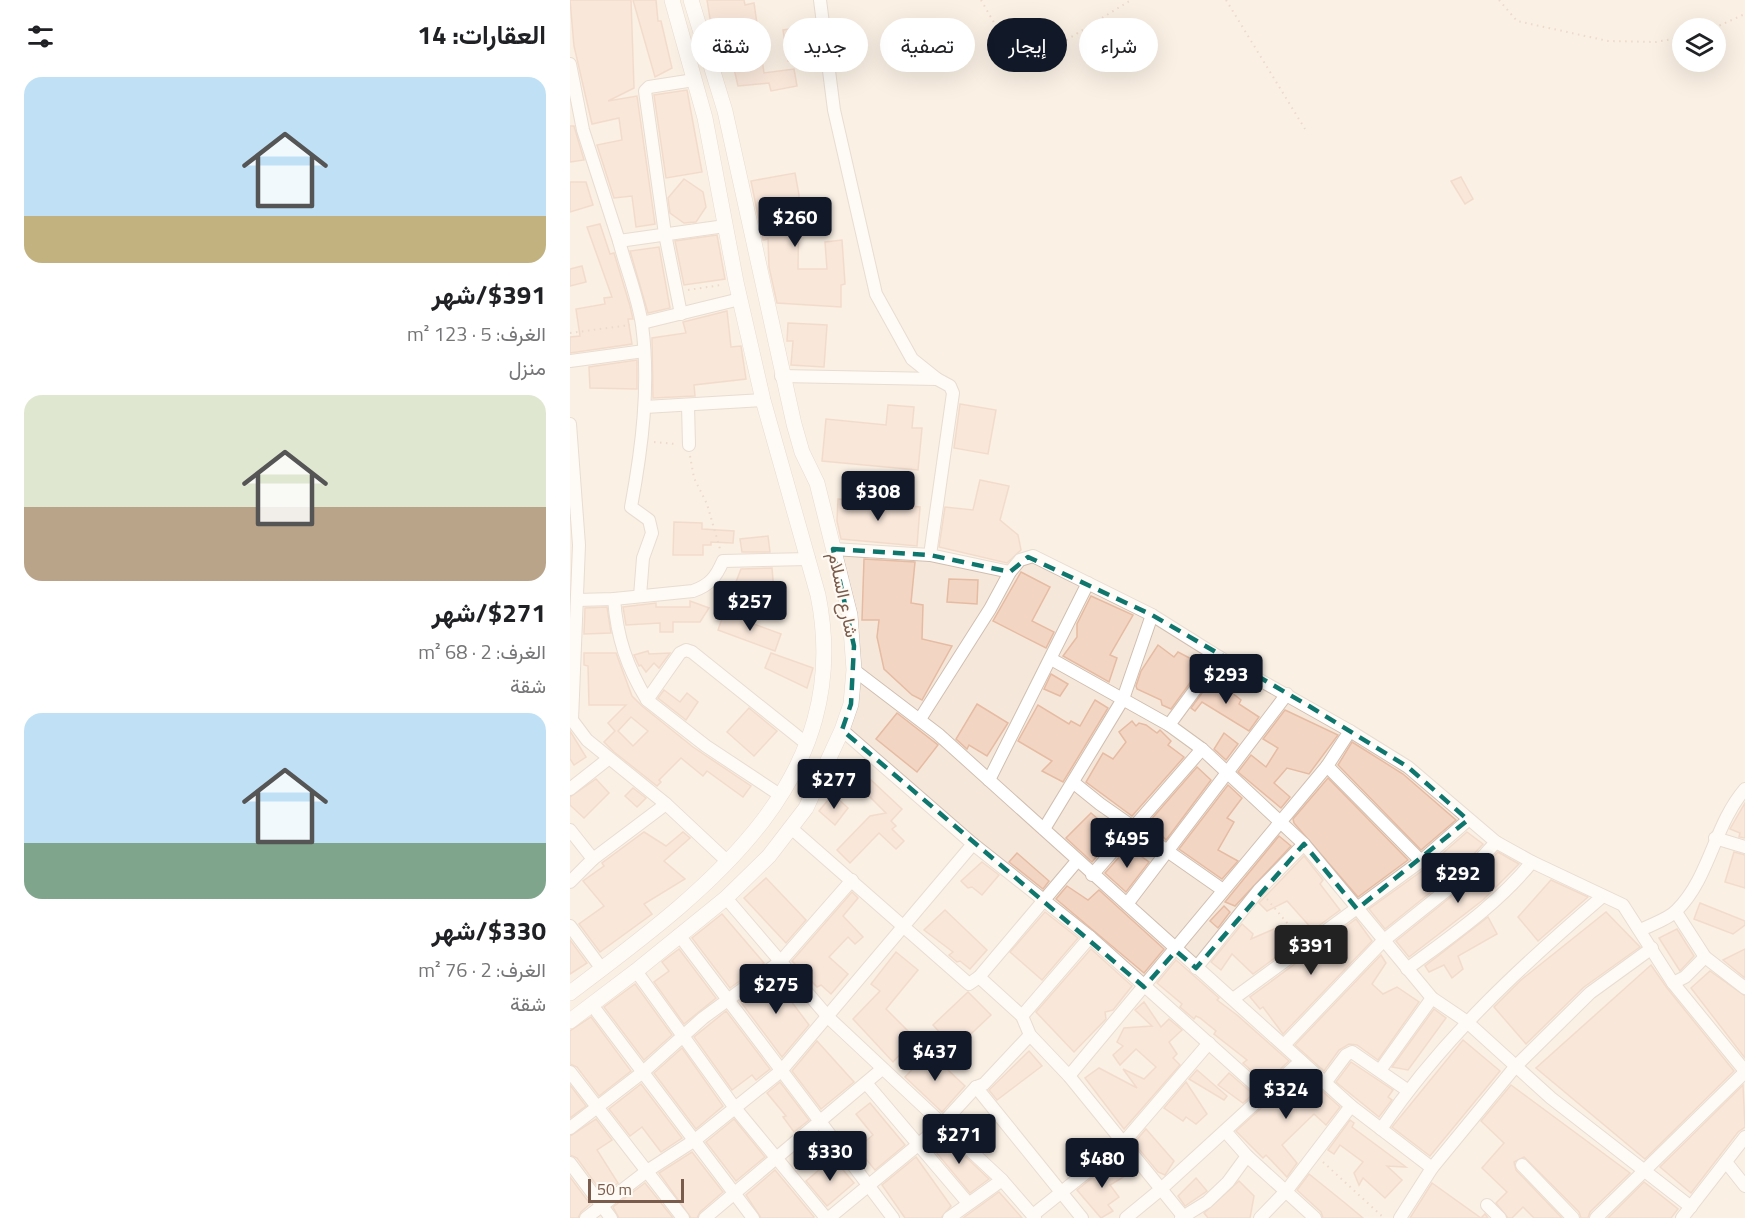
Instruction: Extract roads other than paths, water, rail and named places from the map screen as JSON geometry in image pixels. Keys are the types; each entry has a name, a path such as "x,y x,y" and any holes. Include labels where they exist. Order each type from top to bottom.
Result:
{"street":[{"name":"شارع السلام","path":"570,993 664,921 728,862 761,824 780,795 807,744 818,707 825,659 824,627 809,559 764,399 736,282 705,118 672,0"},
{"name":"شارع السلام","path":"570,1020 636,971 726,898 770,856 806,808 842,730 850,704 854,670 850,615 818,483 802,452 781,376 725,111 691,0"},
{"path":"820,0 834,110 876,294 912,359 937,379 950,386 953,393 930,555"},
{"path":"570,64 583,130 619,241 642,323 645,407 631,507 649,520 652,525 643,558 640,596"},
{"path":"681,314 665,234 645,91 649,87 694,80"},
{"path":"619,241 725,226"},
{"path":"642,323 740,299"},
{"path":"570,361 644,351"},
{"path":"781,376 937,379"},
{"path":"645,407 764,399"},
{"path":"688,405 689,445"},
{"path":"570,424 577,600 571,720 579,732 608,759 666,804 728,862"},
{"path":"779,457 802,452"},
{"path":"833,549 930,555 1010,572"},
{"path":"920,719 990,609 1010,572 1020,560 1033,556 1152,615 1218,657 1350,731 1408,767 1496,843 1623,905 1673,983 1745,1072 1596,1218"},
{"path":"577,600 614,599 693,591 716,578 723,561 809,559"},
{"path":"989,780 1088,583"},
{"path":"614,599 621,649 632,676 647,700 706,746 780,795"},
{"path":"1044,829 1123,699 1152,615"},
{"path":"647,700 680,653 686,650 692,652 807,744"},
{"path":"1169,725 1218,657"},
{"path":"1051,659 1169,725 1202,749 1304,844 1432,998 1466,1021 1515,1067 1691,1208"},
{"path":"854,670 920,719 1351,1106 1432,1168"},
{"path":"1127,904 1228,775 1287,694"},
{"path":"842,730 973,844 1090,937 1264,1093"},
{"path":"1069,1076 1176,951 1223,890 1281,824 1327,766 1350,731"},
{"path":"1092,875 1202,749"},
{"path":"570,789 608,759"},
{"path":"1327,766 1421,861"},
{"path":"1074,783 1223,890"},
{"path":"1641,930 1676,912 1692,890 1715,838 1745,789"},
{"path":"570,882 593,859 666,804"},
{"path":"1233,999 1421,861 1468,820"},
{"path":"791,828 966,983 973,984 1077,861"},
{"path":"570,830 593,859"},
{"path":"1715,838 1745,847"},
{"path":"1284,1045 1383,941 1468,873 1496,843"},
{"path":"586,1218 647,1171 695,1140 781,1071 829,1018 973,844"},
{"path":"1196,968 1259,890 1304,844"},
{"path":"1407,969 1492,904 1513,885 1532,862"},
{"path":"570,1128 597,1105 643,1072 703,1018 781,961 852,880"},
{"path":"1381,1129 1407,1090 1466,1021 1548,943 1603,896"},
{"path":"726,898 829,1018 1002,1180 1034,1217 1059,1193 1124,1142 1209,1043"},
{"path":"1676,912 1705,957 1745,988"},
{"path":"570,926 602,969"},
{"path":"679,935 781,1071 870,1184 893,1218"},
{"path":"1022,1016 1090,937"},
{"path":"1400,1218 1432,1168 1515,1067 1590,993 1652,948"},
{"path":"1673,983 1686,977 1705,957"},
{"path":"636,971 735,1107 776,1160 827,1218 920,1144 976,1087 984,1084 1030,1035"},
{"path":"979,977 1022,1016 1030,1035 1069,1076 1182,1217 1207,1202 1228,1182 1247,1156"},
{"path":"1381,1069 1432,998"},
{"path":"592,1005 753,1218"},
{"path":"1325,1083 1346,1055 1352,1052 1381,1069 1407,1090"},
{"path":"1126,1218 1160,1190 1301,1061"},
{"path":"705,1218 882,1070"},
{"path":"570,1072 683,1218"},
{"path":"866,1083 968,1203"},
{"path":"976,1087 1059,1193 1082,1218"},
{"path":"1260,1218 1287,1190 1351,1106"},
{"path":"1225,1131 1247,1156 1287,1190 1315,1218"},
{"path":"1682,1218 1745,1137"},
{"path":"1726,1162 1745,1186"},
{"path":"570,1163 612,1218"},
{"path":"1522,1165 1573,1218"},
{"path":"949,1218 1002,1180"},
{"path":"1487,1205 1500,1218"}]}
